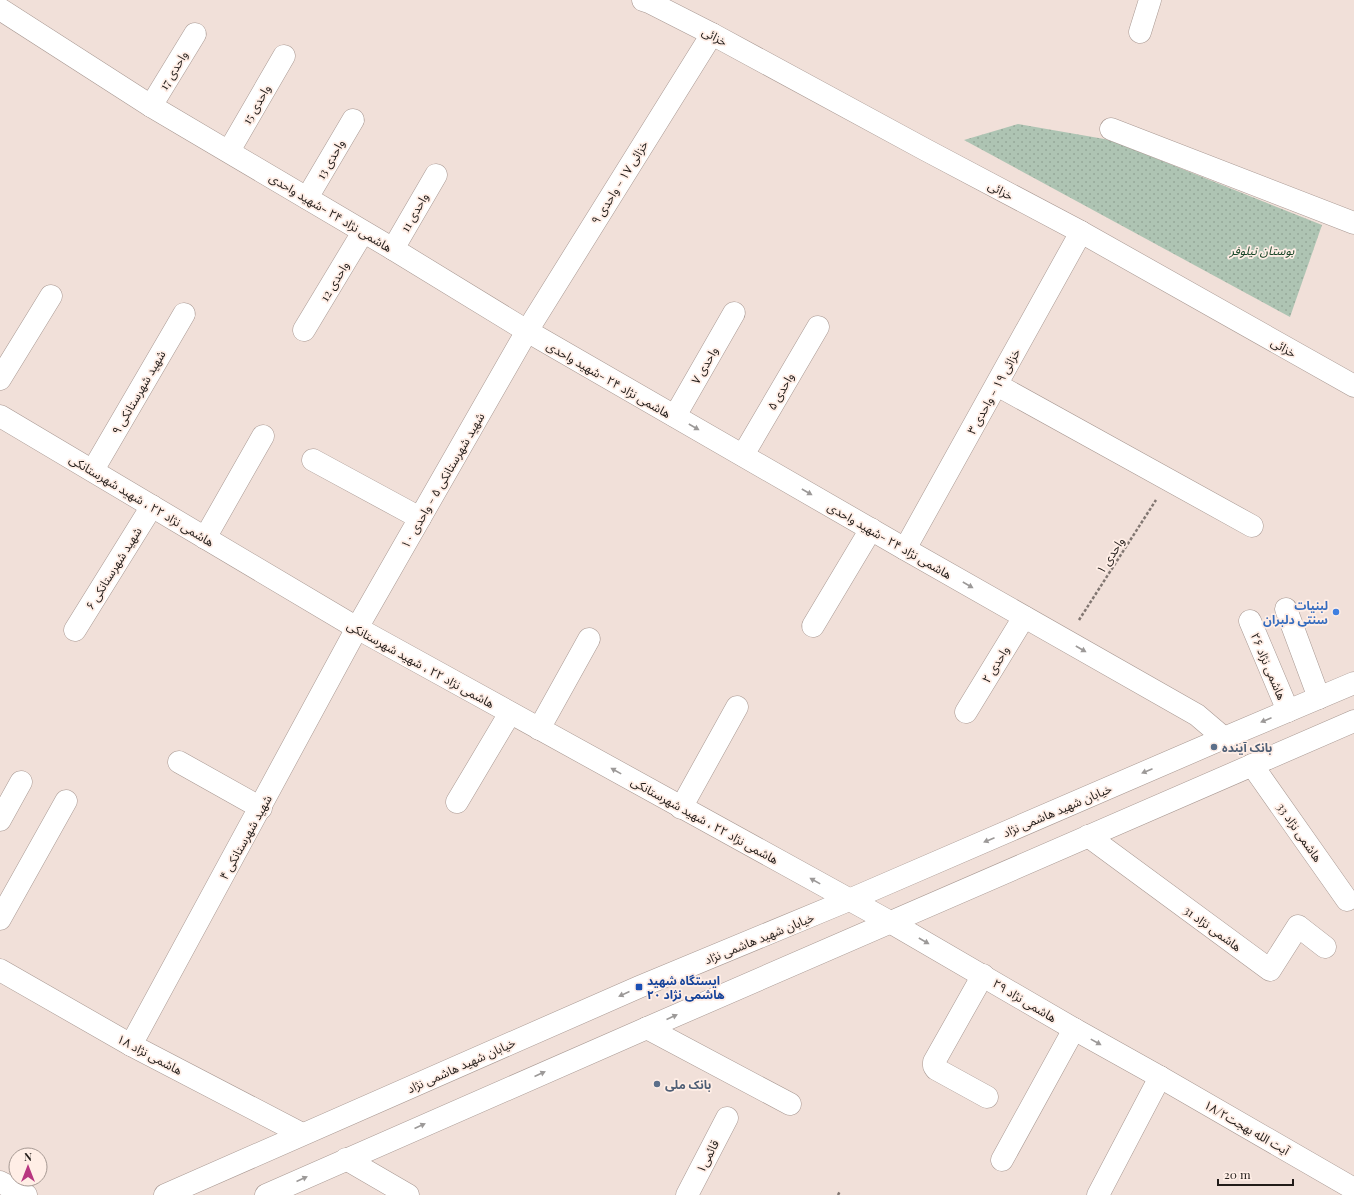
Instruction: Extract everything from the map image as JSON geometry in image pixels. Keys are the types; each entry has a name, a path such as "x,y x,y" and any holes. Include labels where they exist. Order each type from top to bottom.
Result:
{"street":[{"path":"1140,32 1150,0"},
{"name":"خزائی","path":"648,1 1082,232 1354,386"},
{"name":"هاشمی نژاد ۲۴ -شهید واحدی","path":"0,9 151,106 393,249 527,331 1197,715 1224,738"},
{"name":"واحدی 17","path":"151,106 195,34"},
{"name":"خزائی ۱۷ - واحدی ۹","path":"527,331 712,34"},
{"name":"واحدی 15","path":"228,151 284,56"},
{"name":"واحدی 13","path":"307,198 353,120"},
{"path":"1111,129 1354,223"},
{"name":"واحدی 11","path":"393,249 436,175"},
{"name":"واحدی 12","path":"304,330 363,232"},
{"name":"خزائی ۱۹ - واحدی ۳","path":"905,549 1082,232"},
{"path":"0,379 51,296"},
{"name":"واحدی ۷","path":"675,416 734,313"},
{"name":"شهید شهرستانکی ۹","path":"93,470 184,314"},
{"name":"واحدی ۵","path":"743,455 818,326"},
{"name":"شهید شهرستانکی ۵ - واحدی ۱۰","path":"357,628 527,331"},
{"path":"997,385 1252,526"},
{"name":"هاشمی نژاد ۲۲ ، شهید شهرستانکی","path":"0,416 357,628 890,922"},
{"path":"205,538 264,436"},
{"path":"313,460 420,518"},
{"name":"شهید شهرستانکی ۶","path":"75,630 152,506"},
{"path":"813,626 871,529"},
{"path":"1286,609 1319,698"},
{"name":"واحدی ۲","path":"966,712 1024,617"},
{"name":"هاشمی نژاد ۲۶","path":"1250,621 1288,711"},
{"name":"شهید شهرستانکی ۴","path":"131,1045 261,808 357,628"},
{"path":"538,729 589,639"},
{"name":"خیابان شهید هاشمی نژاد","path":"166,1195 632,990 850,900 1354,683"},
{"path":"681,808 736,707"},
{"path":"457,802 510,713"},
{"path":"266,1195 1354,721"},
{"path":"179,762 261,808"},
{"name":"هاشمی نژاد 33","path":"1252,765 1347,900"},
{"path":"0,820 21,782"},
{"path":"0,919 66,801"},
{"name":"هاشمی نژاد 31","path":"1088,836 1270,970 1298,926 1324,948"},
{"name":"هاشمی نژاد ۲۹","path":"890,922 1160,1078"},
{"name":"هاشمی نژاد ۱۸","path":"0,970 131,1045 302,1134"},
{"path":"983,975 934,1062 934,1066 936,1069 987,1097"},
{"path":"647,1028 790,1104"},
{"path":"1002,1160 1074,1029"},
{"path":"1098,1195 1160,1078"},
{"name":"آیت الله بهجت۱۸/۲","path":"1160,1078 1354,1189"},
{"name":"قائمی۱","path":"687,1195 727,1118"},
{"path":"346,1159 408,1195"},
{"path":"0,1182 26,1195"}],"path":[{"name":"واحدی ۱","path":"1066,640 1169,479"},
{"path":"838,1195 840,1191"}],"green space":[{"name":"بوستان نیلوفر","path":"1018,124 1110,140 1322,225 1290,317 964,140"}],"place":[{"name":"لبنیات سنتی دلبران","path":"1336,612"},
{"name":"بانک آینده","path":"1214,747"},
{"name":"ایستگاه شهید هاشمی نژاد ۲۰","path":"639,987"},
{"name":"بانک ملی","path":"657,1084"}]}
